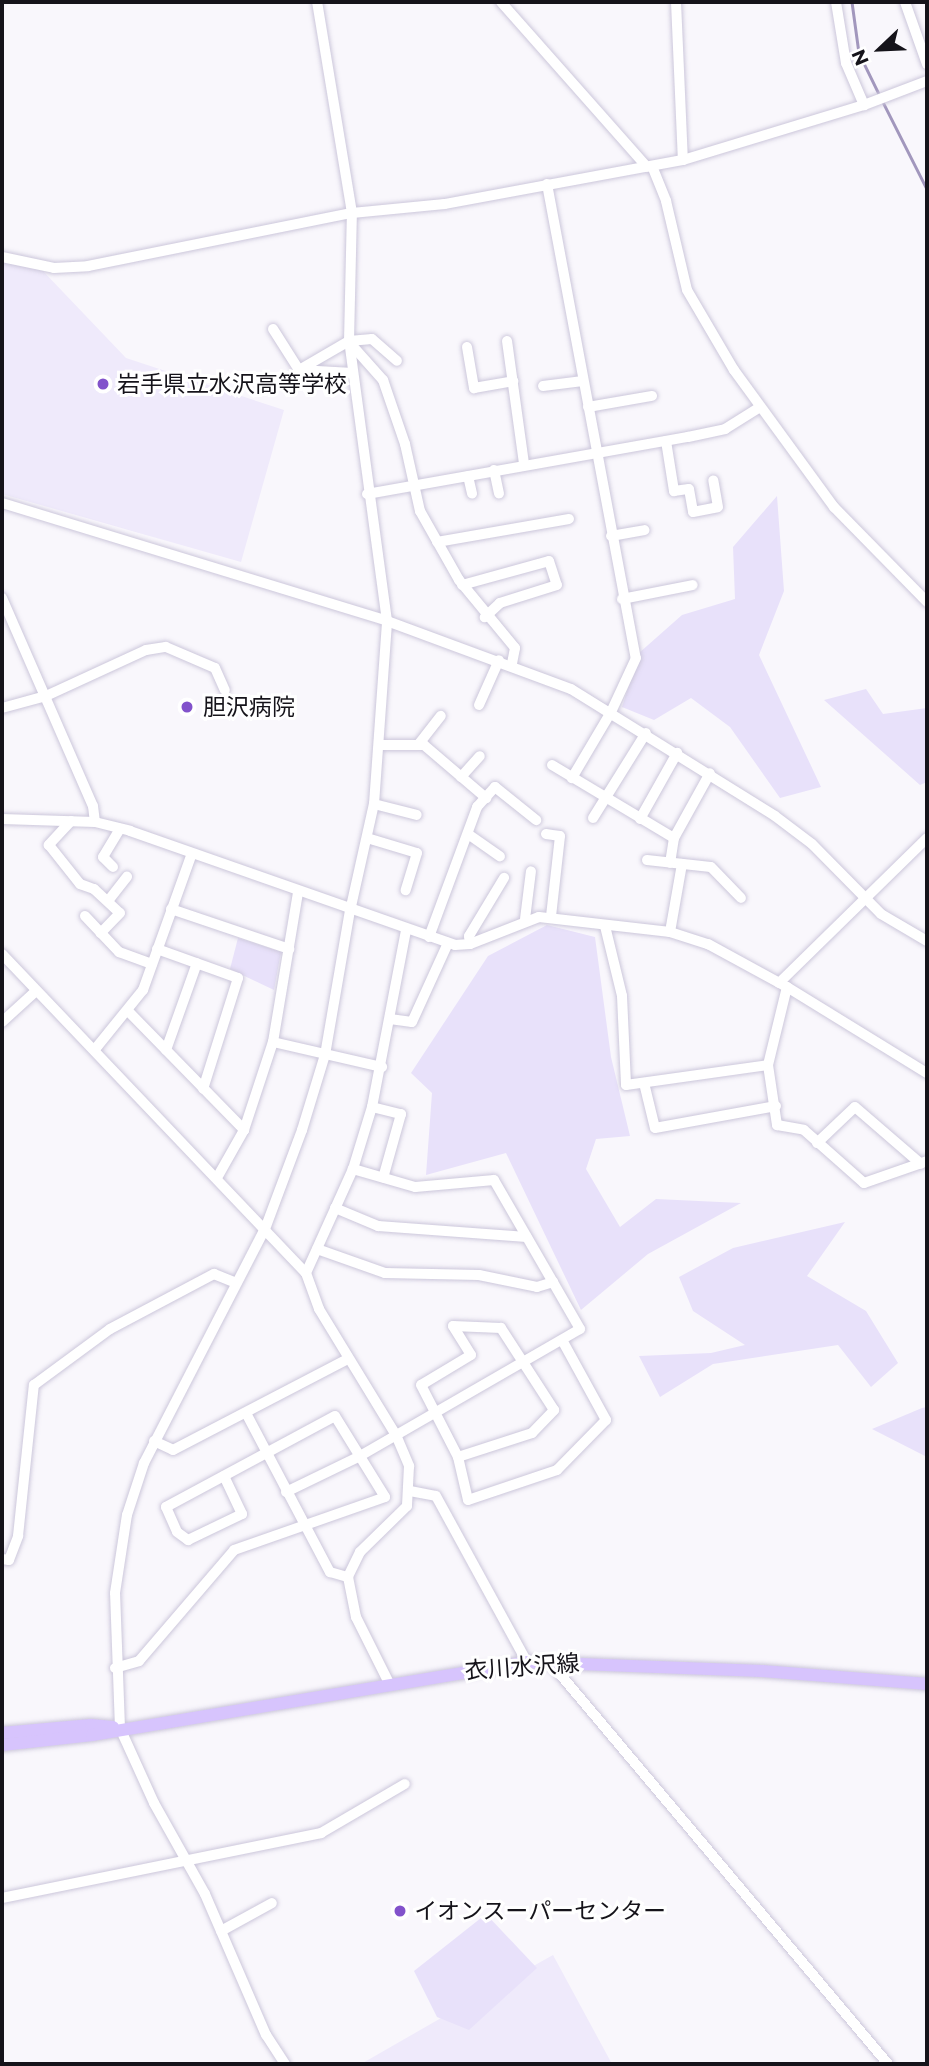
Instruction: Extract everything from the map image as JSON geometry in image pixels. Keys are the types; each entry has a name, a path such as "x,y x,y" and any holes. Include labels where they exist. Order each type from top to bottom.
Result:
{"main road":[{"name":"衣川水沢線","path":"2,1745 527,1662 549,1661 927,1684"},
{"name":"衣川水沢線","path":"2,1733 91,1725 120,1728"}],"street":[{"path":"285,2064 255,2012 189,1860 154,1803 120,1728 115,1668 115,1593 127,1515 154,1441 265,1229 325,1055 350,911 374,804 381,745 387,621 367,494 349,341 352,213 317,2"},
{"path":"501,2 649,166 666,201 687,290 759,408 834,507 927,602"},
{"path":"676,2 683,160"},
{"path":"836,2 846,63 864,105"},
{"path":"905,2 927,64"},
{"path":"2,257 54,268 88,266 352,213 445,204 683,160 864,105 927,80"},
{"path":"547,184 622,599 636,658 611,712 572,778"},
{"path":"273,329 299,370"},
{"path":"299,370 349,341 372,339 397,361"},
{"path":"349,341 383,380 420,511 462,586 514,649 512,664"},
{"path":"507,341 524,463"},
{"path":"467,347 474,388 513,381"},
{"path":"299,370 352,373"},
{"path":"543,386 583,381"},
{"path":"587,407 652,396"},
{"path":"367,494 524,463 725,429 759,408"},
{"path":"666,441 674,491 689,489 693,512 718,507 713,480"},
{"path":"494,470 499,493"},
{"path":"468,476 472,494"},
{"path":"2,503 387,621 512,664 611,712 710,773 812,844 864,898 897,927 927,941"},
{"path":"437,542 569,519"},
{"path":"611,536 644,530"},
{"path":"462,586 549,561 557,584 500,603 485,617"},
{"path":"622,599 693,585"},
{"path":"2,598 93,806 95,822"},
{"path":"2,708 46,696 146,650 166,647 215,668 225,690"},
{"path":"479,705 499,660"},
{"path":"418,745 441,716"},
{"path":"593,818 646,733"},
{"path":"381,745 418,745 486,798"},
{"path":"640,819 677,752"},
{"path":"461,777 480,757"},
{"path":"552,765 674,838"},
{"path":"670,863 674,838 710,773"},
{"path":"429,937 468,834 486,798 495,787 536,820"},
{"path":"374,804 416,815"},
{"path":"2,819 95,822 120,828 298,893 448,943 470,944 525,919 551,916 605,926 670,932 708,944 783,985 927,1073"},
{"path":"71,821 49,845 80,884 108,901 120,913 101,933"},
{"path":"113,867 103,857 120,828"},
{"path":"468,834 500,856"},
{"path":"546,834 560,836 551,916"},
{"path":"367,838 417,853 406,890"},
{"path":"924,1162 864,1183 804,1130 777,1125 768,1065 783,985 864,898 927,838"},
{"path":"96,1048 129,1012 152,964 192,853"},
{"path":"647,860 711,867 741,898"},
{"path":"670,932 682,864"},
{"path":"525,919 531,871"},
{"path":"108,901 127,877"},
{"path":"470,944 470,936 504,878"},
{"path":"218,1176 244,1130 273,1042 298,893"},
{"path":"171,909 289,949"},
{"path":"85,916 119,952 152,964"},
{"path":"605,926 622,996 626,1085 768,1065"},
{"path":"306,1273 353,1168 372,1107 382,1067 406,930"},
{"path":"390,1019 412,1022 448,943"},
{"path":"157,949 238,978 203,1089"},
{"path":"2,954 218,1176 306,1273 319,1309 397,1435 409,1466 410,1491 402,1514 360,1552 348,1577 356,1617 389,1683"},
{"path":"166,1050 197,963"},
{"path":"2,1022 36,991"},
{"path":"129,1012 244,1130"},
{"path":"273,1042 382,1067"},
{"path":"644,1083 655,1128 776,1105"},
{"path":"372,1107 401,1114 383,1178"},
{"path":"817,1143 855,1107 924,1162"},
{"path":"286,1492 360,1456 580,1329 494,1180 415,1187 353,1168"},
{"path":"335,1208 378,1226 527,1237"},
{"path":"317,1249 385,1273 479,1275 537,1287 552,1282"},
{"path":"2,1559 9,1560 18,1536 34,1385 110,1329 214,1275 236,1283"},
{"path":"457,1457 532,1433 555,1410 526,1362 501,1328 453,1326 471,1355 421,1385 437,1410 457,1457 468,1500 557,1470 606,1420 562,1340"},
{"path":"154,1441 173,1450 348,1359"},
{"path":"246,1413 265,1455 330,1572 348,1577"},
{"path":"115,1668 139,1661 234,1550 385,1497 335,1416 166,1507 177,1532 188,1540 242,1514 224,1476"},
{"path":"410,1491 436,1496 527,1662"},
{"path":"549,1661 888,2064"},
{"path":"2,1898 321,1833 405,1783"},
{"path":"221,1931 272,1903"}],"shaded area":[{"name":"岩手県立水沢高等学校","path":"2,258 43,271 126,358 284,410 241,562 2,494"},
{"path":"777,496 784,591 759,655 821,787 780,798 730,727 691,698 654,720 622,707 639,653 682,615 735,599 733,547"},
{"path":"866,689 883,714 927,708 927,782 920,785 824,700"},
{"path":"547,925 595,937 611,1057 630,1136 596,1139 586,1169 620,1227 656,1199 741,1203 648,1254 581,1310 506,1153 426,1175 432,1093 411,1073 488,956"},
{"path":"238,938 281,952 274,990 230,969"},
{"path":"845,1222 807,1276 866,1311 898,1363 871,1387 838,1345 713,1364 660,1397 639,1356 711,1353 745,1345 693,1311 679,1277 733,1248"},
{"path":"927,1407 927,1457 872,1429 922,1408"},
{"path":"486,1914 537,1968 469,2030 437,2017 414,1971"},
{"path":"553,1955 612,2064 361,2064 462,2006"}],"waterway":[{"path":"852,2 859,53 880,96"},
{"path":"883,102 927,189"}],"place":[{"name":"岩手県立水沢高等学校","path":"103,384"},
{"name":"胆沢病院","path":"187,707"},
{"name":"イオンスーパーセンター","path":"400,1911"}]}
